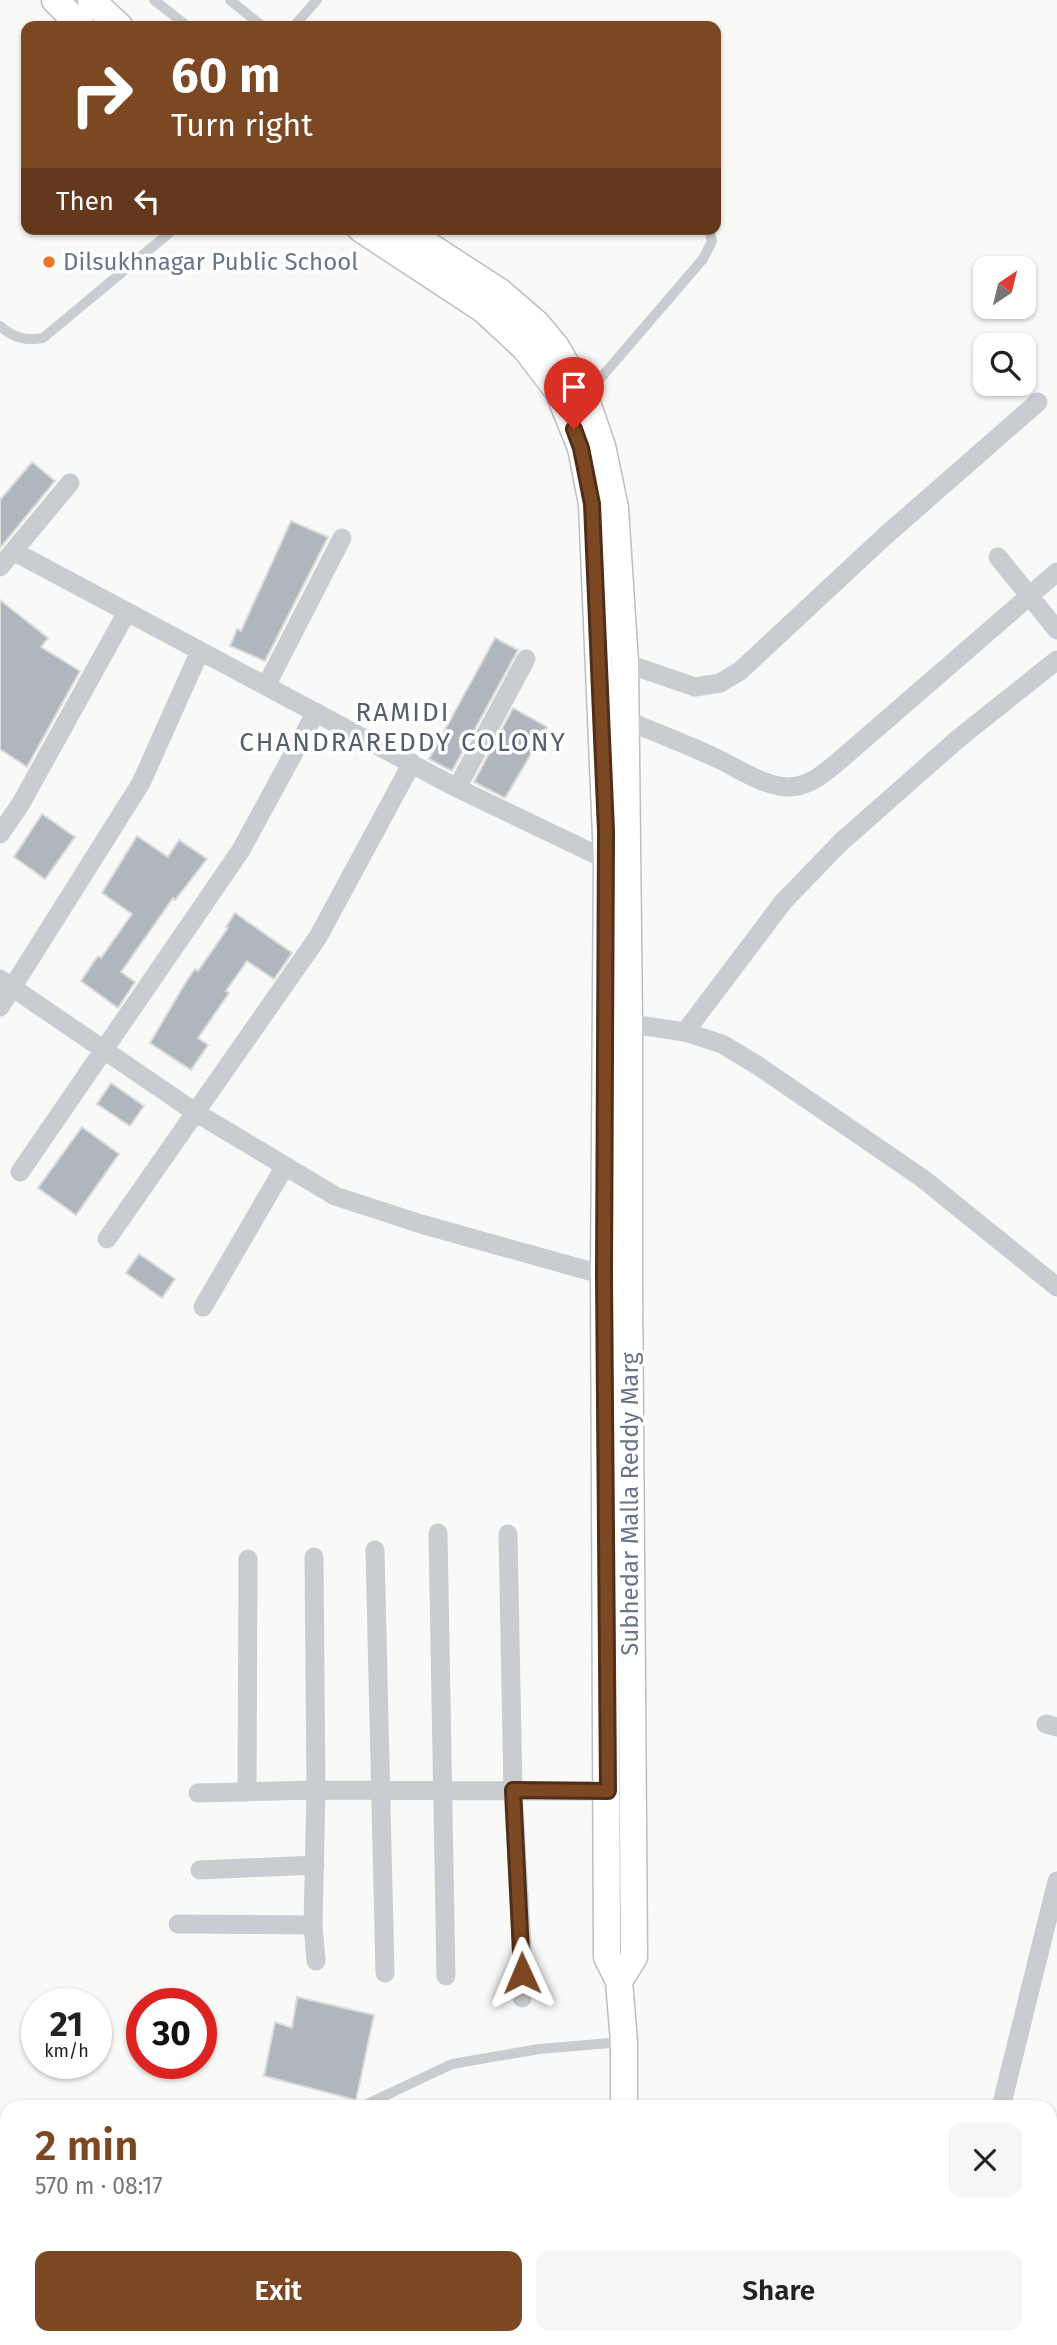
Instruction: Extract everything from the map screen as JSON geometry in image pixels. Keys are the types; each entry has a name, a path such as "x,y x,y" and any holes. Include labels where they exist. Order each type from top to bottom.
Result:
{"main road":[{"path":"55,0 77,21"},
{"path":"92,0 114,21"},
{"path":"370,235 484,310 525,348 558,391 581,448 592,504 607,860 617,1022"},
{"path":"418,235 500,292 537,324 556,347 585,397 602,446 615,508 625,663 617,1022"},
{"name":"Subhedar Malla Reddy Marg","path":"617,1022 604,1275 607,1957 619,1981 624,2042 624,2100"},
{"name":"Subhedar Malla Reddy Marg","path":"617,1022 628,1282 634,1957 619,1981"}],"street":[{"path":"625,663 695,687 720,683 740,671 885,536 1038,402"},
{"path":"0,567 71,483"},
{"path":"266,686 342,538"},
{"path":"13,551 457,788 607,860"},
{"path":"998,558 1057,630"},
{"path":"625,720 718,758 761,780 787,787 807,784 839,761 1057,572"},
{"path":"0,834 20,805 127,612"},
{"path":"0,1007 7,983 141,783 200,651"},
{"path":"457,788 526,659"},
{"path":"685,1032 783,902 841,842 959,738 1057,660"},
{"path":"20,1172 241,850 316,712"},
{"path":"107,1238 318,937 412,763"},
{"path":"7,983 195,1111 335,1196 421,1224 604,1275"},
{"path":"617,1022 685,1032 722,1044 757,1065 922,1178 1057,1287"},
{"path":"203,1307 285,1166"},
{"path":"438,1533 446,1976"},
{"path":"508,1534 513,1790 522,1948 522,1998"},
{"path":"374,1550 385,1973"},
{"path":"314,1557 316,1790 313,1925 316,1961"},
{"path":"247,1792 248,1559"},
{"path":"198,1793 316,1790 608,1791"},
{"path":"200,1870 315,1864"},
{"path":"1003,2100 1057,1881"},
{"path":"178,1924 313,1925"}],"lane":[{"path":"154,0 181,21"},
{"path":"230,0 256,21"},
{"path":"298,21 317,0"},
{"path":"0,326 27,341 43,338 167,235"},
{"path":"585,397 703,259 712,241 710,235"},
{"path":"376,2100 452,2064 539,2049 624,2042"}],"building":[{"path":"32,462 55,481 0,548 0,500"},
{"path":"291,521 328,537 265,661 230,646 237,629 241,631"},
{"path":"0,600 48,638 41,647 80,671 27,767 0,749"},
{"path":"495,638 518,650 452,771 429,759"},
{"path":"513,708 547,727 505,798 474,782"},
{"path":"42,814 75,837 45,879 14,857"},
{"path":"137,836 168,857 179,840 207,859 175,900 173,898 121,972 135,982 118,1008 81,981 132,914 102,893"},
{"path":"235,913 292,953 274,979 247,961 198,1038 208,1045 191,1070 150,1043 186,982 195,969 198,971 228,928 226,927"},
{"path":"111,1083 144,1106 130,1126 97,1104"},
{"path":"82,1127 119,1154 76,1215 38,1188"},
{"path":"139,1254 175,1279 162,1298 126,1273"},
{"path":"297,1997 374,2015 356,2100 264,2076 275,2022 292,2028"}],"place":[{"name":"Dilsukhnagar Public School","path":"49,262"}],"district":[{"name":"RAMIDI CHANDRAREDDY COLONY","path":"403,727"}],"route":[{"path":"522,1973 513,1790 608,1791 604,1275 607,860 592,504 581,448 574,429"}]}
